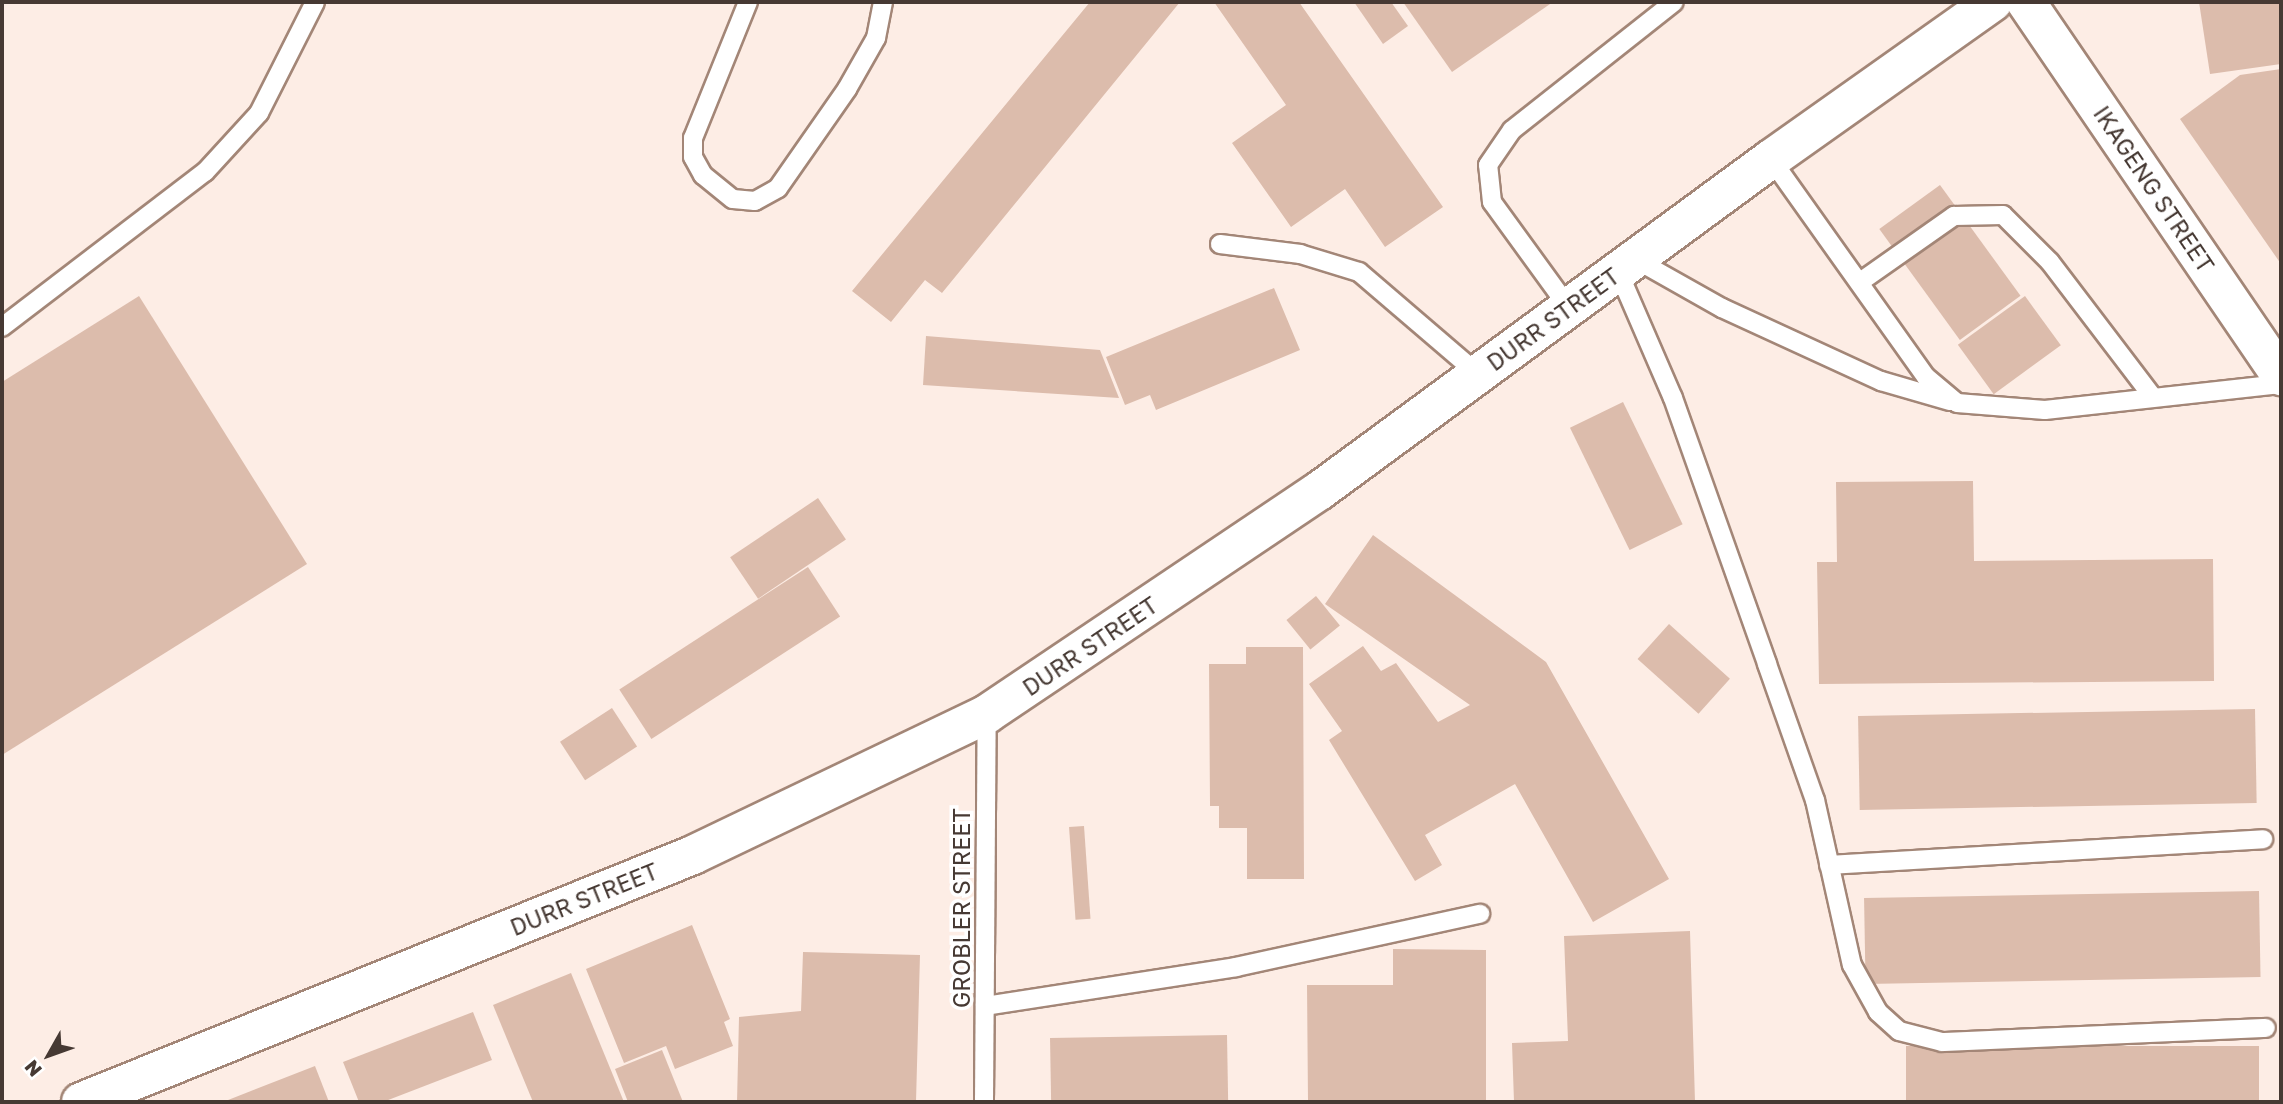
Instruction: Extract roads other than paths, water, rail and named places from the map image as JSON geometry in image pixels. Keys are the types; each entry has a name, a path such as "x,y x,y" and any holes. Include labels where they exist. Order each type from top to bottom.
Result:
{"street":[{"name":"DURR STREET","path":"81,1102 693,855 987,714 1251,539 1771,159 1993,2"},
{"name":"IKAGENG STREET","path":"2026,2 2281,376"}],"lane":[{"path":"2,327 205,172 259,113 315,2"},
{"path":"748,2 693,138 694,157 702,175 733,199 755,201 778,188 847,89 876,38 883,2"},
{"path":"1569,308 1492,202 1488,165 1512,130 1674,2"},
{"path":"1771,159 1926,377 1957,403"},
{"path":"1860,282 1954,216 2003,215 2050,262 2152,396"},
{"path":"1220,244 1300,254 1359,272 1478,374"},
{"path":"1626,265 1881,381 1957,403 2045,410 2152,396 2281,384"},
{"path":"1626,265 1815,800 1852,965 1878,1012 1914,1037 1942,1042 2266,1028"},
{"name":"GROBLER STREET","path":"984,1102 987,714"},
{"path":"1829,865 2263,839"},
{"path":"985,1006 1236,967 1480,914"}]}
